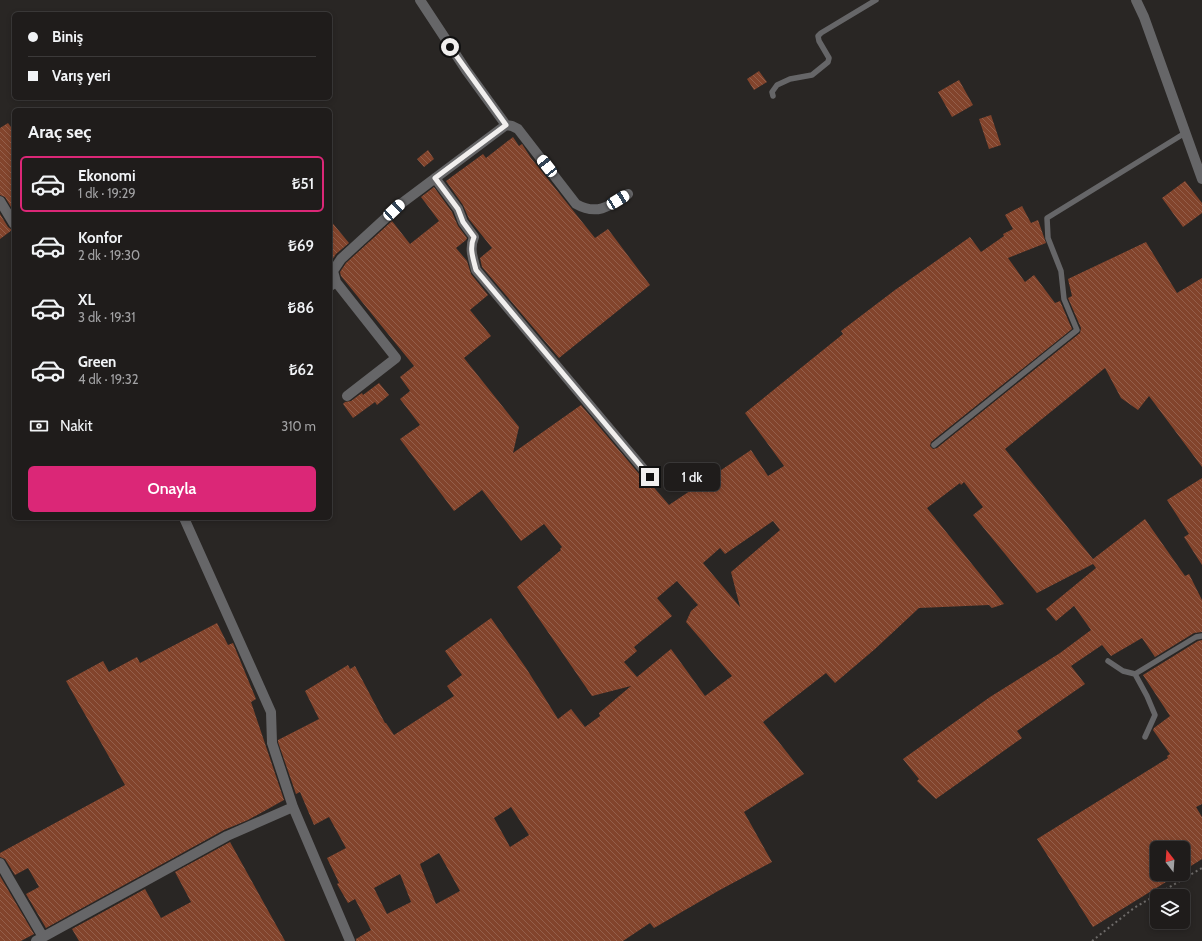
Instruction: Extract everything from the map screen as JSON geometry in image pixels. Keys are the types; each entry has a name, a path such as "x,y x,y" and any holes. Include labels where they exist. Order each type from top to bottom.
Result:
{"street":[{"path":"420,0 466,70 506,125 518,129 576,204 585,209 596,210 609,206 628,194"},
{"path":"1136,0 1144,17 1202,179"},
{"path":"348,396 396,358 333,284 333,271 341,259 402,203 506,125"},
{"path":"435,178 458,209 463,222 474,237 471,244 472,256 476,270 650,477"},
{"path":"0,201 12,221"},
{"path":"185,520 271,712 272,743 293,807 350,941"},
{"path":"0,864 40,939 227,836 293,807"}],"lane":[{"path":"773,96 772,92 777,86 790,79 812,75 828,62 829,58 819,41 818,36 821,33 876,0"},
{"path":"934,445 1078,330 1064,299 1061,271 1048,238 1047,218 1185,133"},
{"path":"1108,661 1123,671 1135,674 1196,637 1202,636"},
{"path":"1135,674 1147,696 1154,715 1145,737"}],"path":[{"path":"1092,940 1134,908 1202,868"}],"building":[{"path":"759,71 767,82 754,90 747,79"},
{"path":"959,80 973,105 952,117 938,92"},
{"path":"991,115 1001,145 989,149 979,119"},
{"path":"8,123 12,128 12,209 5,197 0,195 0,128"},
{"path":"513,137 519,146 522,144 531,158 595,238 608,229 650,285 559,358 482,267 480,258 492,248 469,219 463,205 446,181 483,154 486,158"},
{"path":"428,150 434,159 424,167 417,159"},
{"path":"1185,181 1202,203 1202,213 1183,227 1162,198"},
{"path":"434,187 452,212 458,226 467,238 456,248 467,261 471,274 488,295 470,310 491,336 464,358 519,427 513,453 581,405 645,481 650,483 669,505 751,450 768,476 784,466 745,413 843,334 841,331 895,290 970,237 981,252 1004,236 1003,234 1013,229 1005,215 1022,206 1031,223 1038,220 1046,243 1008,258 1025,282 1034,275 1055,303 1060,301 1072,329 931,442 930,446 933,449 937,448 1080,333 1081,328 1068,298 1072,296 1068,279 1146,242 1177,293 1202,278 1202,467 1149,396 1138,410 1121,398 1105,368 1005,449 1093,559 1145,519 1185,576 1189,574 1202,600 1202,632 1194,633 1155,657 1142,638 1111,656 1102,645 1071,666 1085,684 1017,731 1022,738 936,799 917,781 919,779 903,759 990,697 1060,653 1091,630 1074,606 1056,621 1046,609 1096,568 1093,564 1037,593 973,515 983,507 964,482 961,485 960,483 927,508 1004,604 992,608 989,605 919,608 875,649 835,683 826,673 763,722 804,774 744,812 772,862 654,928 650,923 623,941 356,941 356,939 371,930 355,899 348,903 337,884 339,883 327,858 346,848 329,817 314,825 300,792 296,794 278,742 278,740 319,719 305,691 348,665 350,669 355,666 385,723 394,735 454,696 447,686 462,675 445,651 491,618 526,668 558,719 571,709 585,727 600,716 599,713 631,686 592,696 517,587 561,550 560,549 562,547 544,524 521,541 482,490 454,511 400,439 420,425 400,399 410,391 400,377 414,366 341,276 340,272 346,263 392,221 410,244 439,221 421,197","holes":["773,521 780,530 731,572 740,607 703,563 720,548 725,554","677,581 698,605 691,611 686,622 732,676 705,696 671,649 637,677 624,662 637,651 634,647 672,616 657,598","511,807 529,835 510,847 494,818","439,853 460,891 436,904 420,864","400,874 411,902 387,914 374,888"]},
{"path":"0,214 8,227 12,230 0,239"},
{"path":"332,222 349,243 336,254 332,260"},
{"path":"379,383 389,395 377,405 375,402 353,418 343,404 351,401 362,393 363,395"},
{"path":"1202,478 1202,565 1184,537 1189,534 1167,500"},
{"path":"217,623 228,645 233,643 256,699 251,702 284,800 248,820 224,830 46,928 26,894 39,887 28,868 15,875 5,859 0,857 0,853 125,785 66,681 103,661 109,672 137,657 140,663"},
{"path":"1202,640 1202,804 1196,807 1202,817 1202,859 1190,867 1190,841 1150,841 1150,881 1168,881 1155,889 1150,889 1150,892 1093,927 1037,839 1168,758 1167,756 1170,754 1153,730 1170,716 1143,675"},
{"path":"230,842 285,941 79,941 72,929 145,889 161,918 191,902 175,872"},
{"path":"0,876 34,934 21,941 0,941"}],"route":[{"path":"450,47 506,125 435,178 458,209 463,222 474,237 471,244 472,256 476,270 650,477"}]}
